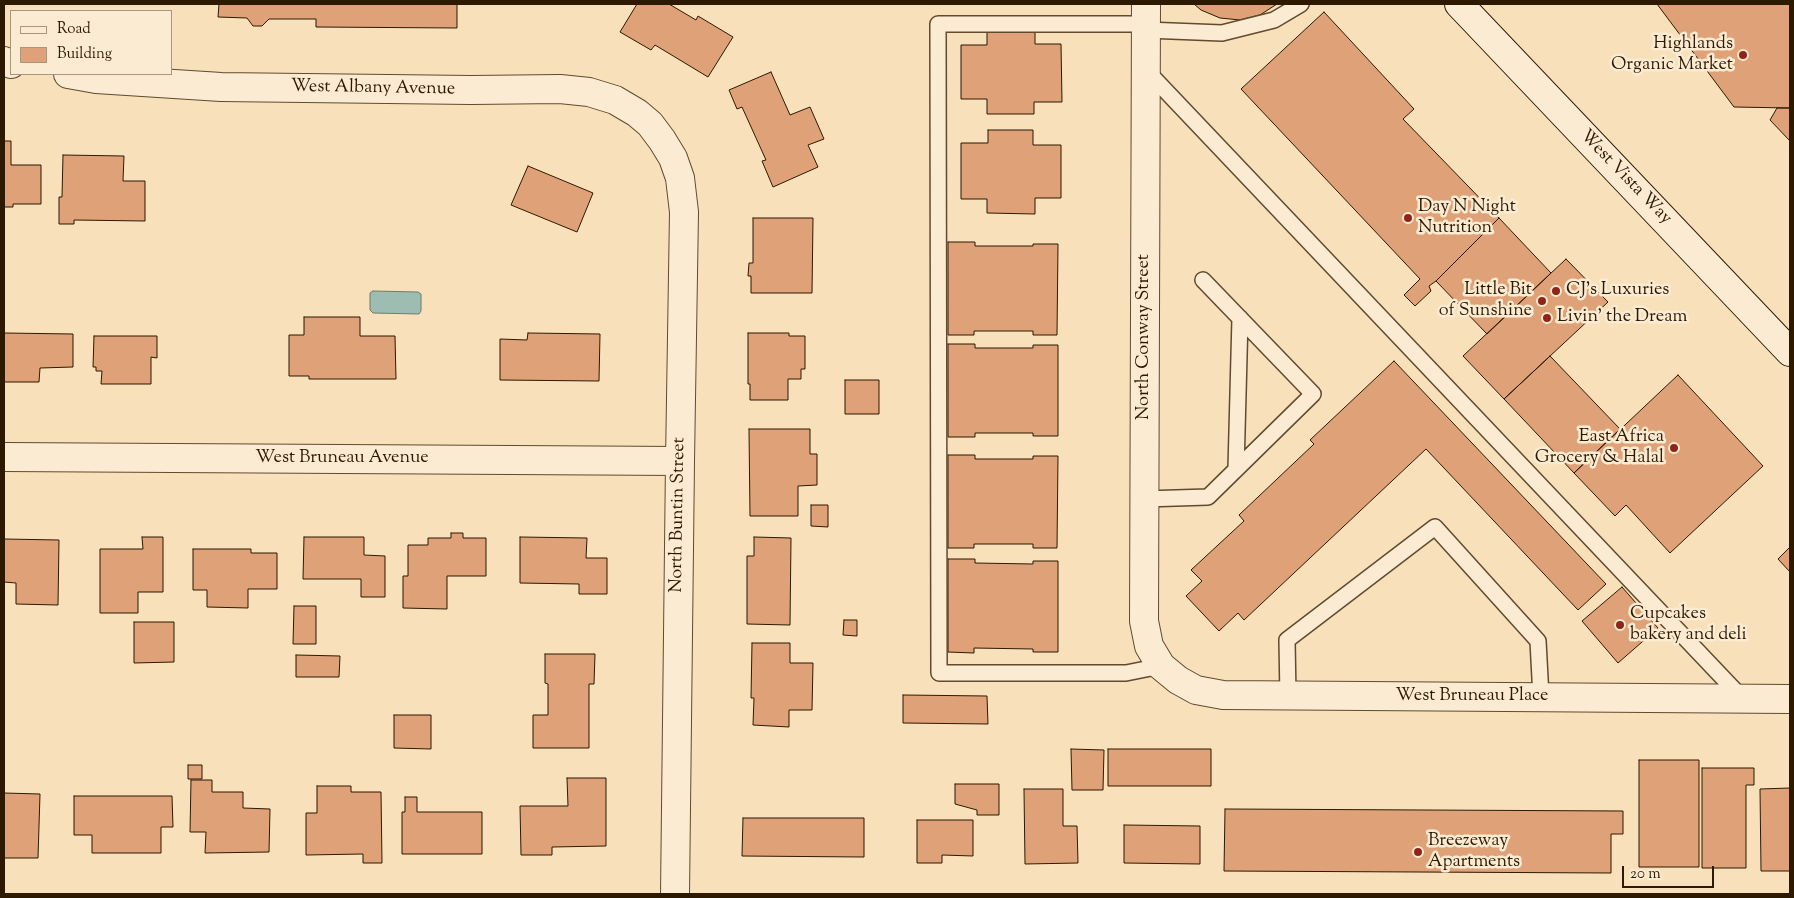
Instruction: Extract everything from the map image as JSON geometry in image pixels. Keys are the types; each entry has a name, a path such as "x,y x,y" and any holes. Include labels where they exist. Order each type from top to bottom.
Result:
{"street":[{"name":"West Vista Way","path":"1459,4 1790,352"},
{"name":"North Conway Street","path":"1146,19 1144,621 1149,646 1161,666"},
{"name":"West Albany Avenue","path":"74,75 96,79 221,87 471,90 560,89 589,92 615,100 637,113 650,124 662,140"},
{"name":"North Buntin Street","path":"662,140 680,178 684,212 675,894"},
{"name":"West Bruneau Avenue","path":"4,456 680,461"},
{"name":"West Bruneau Place","path":"1161,666 1178,680 1196,690 1222,695 1288,697 1790,699"}],"lane":[{"path":"1161,666 1126,673 939,673 938,24 1146,19 1222,32 1274,20 1302,4"},
{"path":"1146,70 1744,699"},
{"path":"1144,499 1208,497 1313,394 1203,280"},
{"path":"1236,469 1240,318"},
{"path":"1288,697 1287,640 1435,527 1538,640 1541,697"}],"water":[{"path":"373,291 418,292 421,294 421,311 419,314 373,313 370,310 370,293"}],"building":[{"path":"219,4 457,4 457,28 316,27 316,19 269,19 262,26 253,26 247,18 218,17"},
{"path":"637,4 669,4 696,20 698,16 733,37 708,77 655,45 651,50 620,32"},
{"path":"1194,4 1277,4 1260,15 1240,20 1220,18 1201,10"},
{"name":"Highlands Organic Market","path":"1657,4 1790,4 1790,108 1734,107"},
{"path":"1324,12 1414,109 1403,119 1499,218 1429,286 1431,291 1415,306 1404,295 1420,279 1241,89"},
{"path":"987,31 1035,31 1035,44 1061,44 1062,102 1034,102 1034,114 987,114 987,99 961,99 961,45 987,45"},
{"path":"771,72 790,115 810,107 824,139 808,145 818,167 773,187 762,161 766,160 742,107 737,109 729,90"},
{"path":"1777,108 1790,108 1790,141 1770,120"},
{"path":"988,130 1033,130 1033,145 1061,145 1061,198 1035,198 1035,214 987,213 987,199 961,199 961,143 988,143"},
{"path":"4,141 11,141 11,165 41,165 41,204 13,204 13,207 4,207"},
{"path":"63,155 124,156 123,181 145,181 145,221 74,220 74,224 59,224 59,197 62,197"},
{"path":"528,166 593,193 577,232 511,205"},
{"path":"753,218 813,218 812,293 751,293 751,276 748,276 749,263 753,263"},
{"path":"1499,218 1551,273 1487,334 1436,281"},
{"path":"948,242 975,242 975,246 1058,244 1057,335 1033,335 1033,331 974,331 974,335 948,335"},
{"name":"Livin' the Dream","path":"1566,259 1608,302 1504,399 1463,356"},
{"path":"304,317 360,317 360,336 395,336 396,379 309,379 309,376 289,376 289,335 304,335"},
{"path":"4,333 73,334 73,367 40,368 39,382 4,382"},
{"path":"528,333 600,334 599,381 500,380 500,339 527,340"},
{"path":"748,333 789,333 789,336 805,336 805,369 801,369 801,379 788,379 788,400 750,400 750,384 748,384"},
{"path":"94,336 157,336 157,358 151,357 151,384 101,384 102,371 96,371 96,367 93,367"},
{"path":"948,344 975,344 975,348 1033,348 1033,345 1058,345 1058,436 1033,436 1033,433 975,433 975,437 948,437"},
{"path":"1550,356 1620,429 1574,473 1504,399"},
{"path":"1394,361 1606,584 1578,610 1426,449 1244,620 1238,613 1219,631 1186,596 1202,581 1191,570 1244,521 1239,515 1314,444 1310,440"},
{"name":"East Africa Grocery & Halal","path":"1678,375 1763,466 1670,553 1626,505 1615,516 1574,473"},
{"path":"845,380 879,380 879,414 845,414"},
{"path":"749,429 810,429 810,454 817,454 817,485 798,486 798,516 750,516"},
{"path":"948,455 975,455 975,459 1033,459 1033,456 1058,456 1057,548 1033,548 1033,544 974,544 974,548 948,548"},
{"path":"811,505 828,505 828,527 811,526"},
{"path":"451,533 463,533 463,538 486,538 486,576 447,576 447,609 403,608 403,576 408,576 408,545 428,545 428,538 451,538"},
{"path":"142,537 163,537 163,592 138,592 138,613 100,613 100,549 143,549"},
{"path":"304,537 364,537 364,555 385,556 385,597 361,597 361,579 303,579"},
{"path":"520,537 587,538 586,558 607,558 607,594 579,594 579,584 520,583"},
{"path":"754,537 791,538 790,625 747,624 747,556 754,556"},
{"path":"4,539 59,540 58,605 16,604 16,583 4,582"},
{"path":"1790,547 1790,572 1778,559"},
{"path":"193,549 251,549 251,553 277,553 277,589 248,589 248,608 207,607 207,590 193,590"},
{"path":"948,559 975,559 975,563 1033,564 1033,561 1058,561 1058,652 1033,652 1033,649 974,648 974,653 948,652"},
{"name":"Cupcakes bakery and deli","path":"1622,587 1658,628 1618,663 1582,621"},
{"path":"294,606 316,606 316,644 293,644"},
{"path":"844,620 857,620 857,636 843,635"},
{"path":"134,622 174,622 174,662 134,663"},
{"path":"752,643 790,643 790,663 813,663 812,710 789,710 789,727 753,725 754,698 751,698"},
{"path":"545,654 595,654 594,684 589,684 589,748 533,748 533,715 548,715 548,684 545,683"},
{"path":"296,655 340,656 339,677 296,677"},
{"path":"903,695 987,696 988,724 903,723"},
{"path":"394,715 431,715 431,749 394,748"},
{"path":"1071,749 1104,750 1103,790 1072,790"},
{"path":"1108,749 1211,749 1211,786 1108,786"},
{"path":"1639,760 1699,760 1699,867 1639,867"},
{"path":"188,765 202,765 202,779 188,779"},
{"path":"1702,768 1754,768 1754,785 1746,785 1746,868 1702,868"},
{"path":"567,778 606,778 606,846 552,847 552,855 521,855 520,806 568,806"},
{"path":"191,780 212,780 212,792 243,792 243,808 270,809 269,852 205,853 206,832 190,832"},
{"path":"955,784 999,784 999,815 977,815 977,810 955,804"},
{"path":"317,786 351,786 351,792 381,792 382,863 363,863 363,854 306,855 306,813 317,813"},
{"path":"1790,788 1790,871 1761,871 1760,789"},
{"path":"1024,789 1063,789 1063,826 1077,826 1078,863 1025,864"},
{"path":"4,793 40,794 38,858 4,858"},
{"path":"74,796 172,796 173,827 161,827 161,853 92,853 92,835 74,835"},
{"path":"405,797 417,797 417,812 482,812 482,854 402,854 402,812 405,812"},
{"name":"Breezeway Apartments","path":"1225,809 1623,811 1623,834 1611,834 1611,873 1224,871"},
{"path":"743,818 864,818 864,857 742,856"},
{"path":"917,820 973,820 973,856 942,855 942,863 917,863"},
{"path":"1124,825 1200,826 1200,864 1124,863"}],"place":[{"name":"Highlands Organic Market","path":"1743,55"},
{"name":"Day N Night Nutrition","path":"1408,218"},
{"name":"CJ's Luxuries","path":"1556,291"},
{"name":"Little Bit of Sunshine","path":"1542,301"},
{"name":"Livin' the Dream","path":"1547,318"},
{"name":"East Africa Grocery & Halal","path":"1674,448"},
{"name":"Cupcakes bakery and deli","path":"1620,625"},
{"name":"Breezeway Apartments","path":"1418,852"}]}
